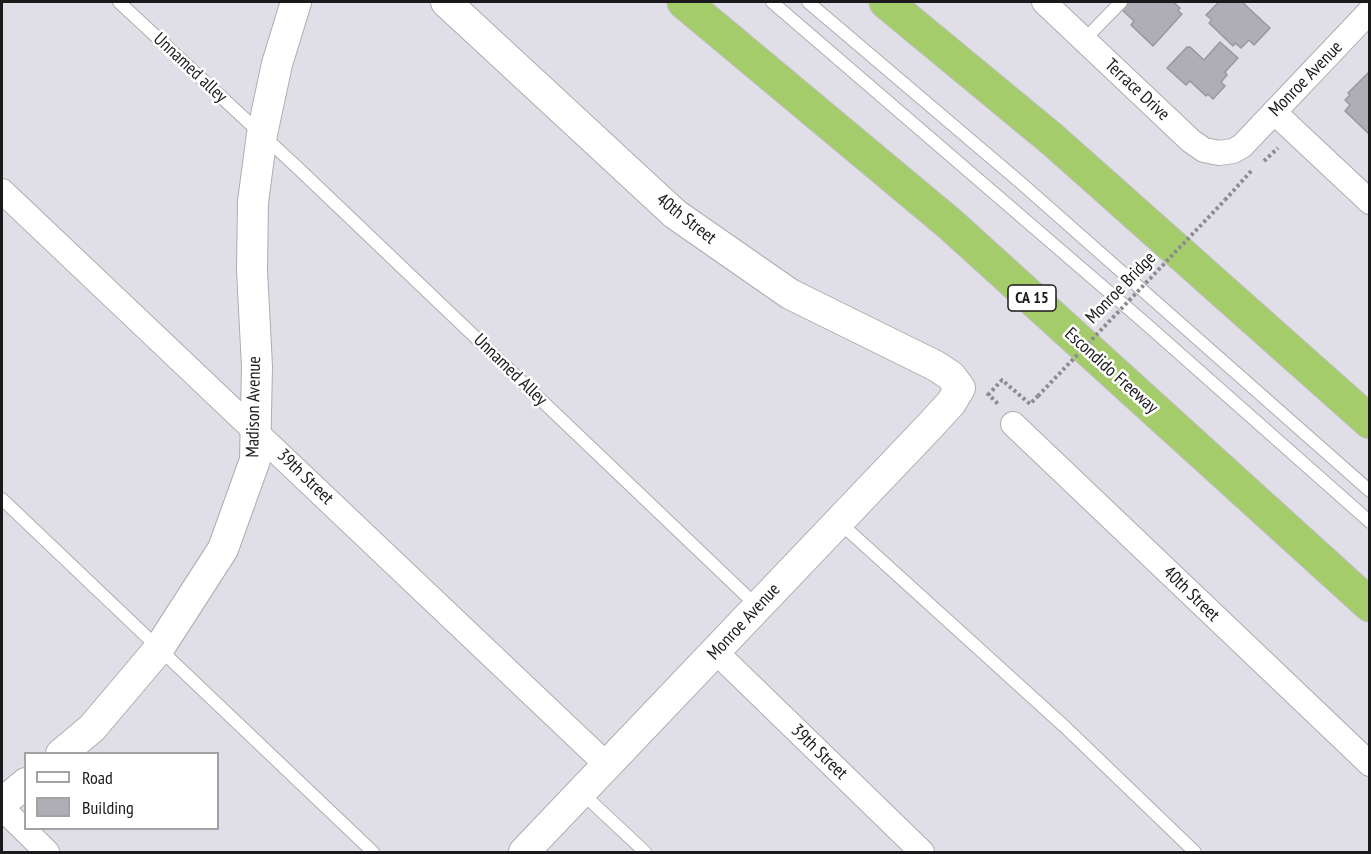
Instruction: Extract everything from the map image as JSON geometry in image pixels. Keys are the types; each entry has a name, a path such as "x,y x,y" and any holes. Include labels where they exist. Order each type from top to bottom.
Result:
{"highway":[{"name":"Escondido Freeway","path":"684,2 950,224 1370,605"},
{"path":"886,2 1053,140 1370,422"}],"street":[{"name":"Madison Avenue","path":"62,752 92,728 158,650 223,549 255,460 257,366 252,270 253,214 262,134 277,63 296,2"},
{"name":"40th Street","path":"446,2 675,214 790,294 936,366 974,391"},
{"name":"Terrace Drive","path":"1044,2 1198,146 1204,150 1219,153 1242,146"},
{"name":"Monroe Avenue","path":"1242,146 1370,11"},
{"path":"1274,112 1370,202"},
{"name":"39th Street","path":"2,191 608,766"},
{"name":"Monroe Avenue","path":"524,852 951,403 974,391"},
{"name":"40th Street","path":"1013,424 1370,764"},
{"name":"39th Street","path":"716,652 922,852"},
{"path":"2,803 24,785"},
{"path":"2,808 24,830"},
{"path":"24,830 47,852"}],"lane":[{"name":"Unnamed alley","path":"119,2 262,134"},
{"path":"772,2 1145,322 1370,522"},
{"path":"808,2 1021,183 1370,491"},
{"path":"1084,40 1121,2"},
{"name":"Unnamed Alley","path":"262,134 758,607"},
{"path":"2,499 158,650 373,852"},
{"path":"839,522 1065,727 1195,852"},
{"path":"582,793 645,852"}],"path":[{"name":"Monroe Bridge","path":"974,391 1002,380 1030,404 1253,170 1270,157"},
{"path":"974,391 1008,413 1013,424"}],"building":[{"path":"1128,2 1173,2 1180,8 1178,11 1182,14 1153,46 1131,25 1134,21 1121,9"},
{"path":"1219,2 1242,2 1270,28 1254,45 1249,40 1241,48 1235,43 1233,46 1209,23 1212,20 1206,15"},
{"path":"1220,42 1238,58 1225,72 1227,75 1221,82 1225,86 1213,99 1208,94 1206,96 1190,81 1186,85 1167,68 1187,47 1190,47 1204,60"},
{"path":"1370,71 1369,134 1345,111 1350,105 1345,100 1350,95 1348,93"}]}
